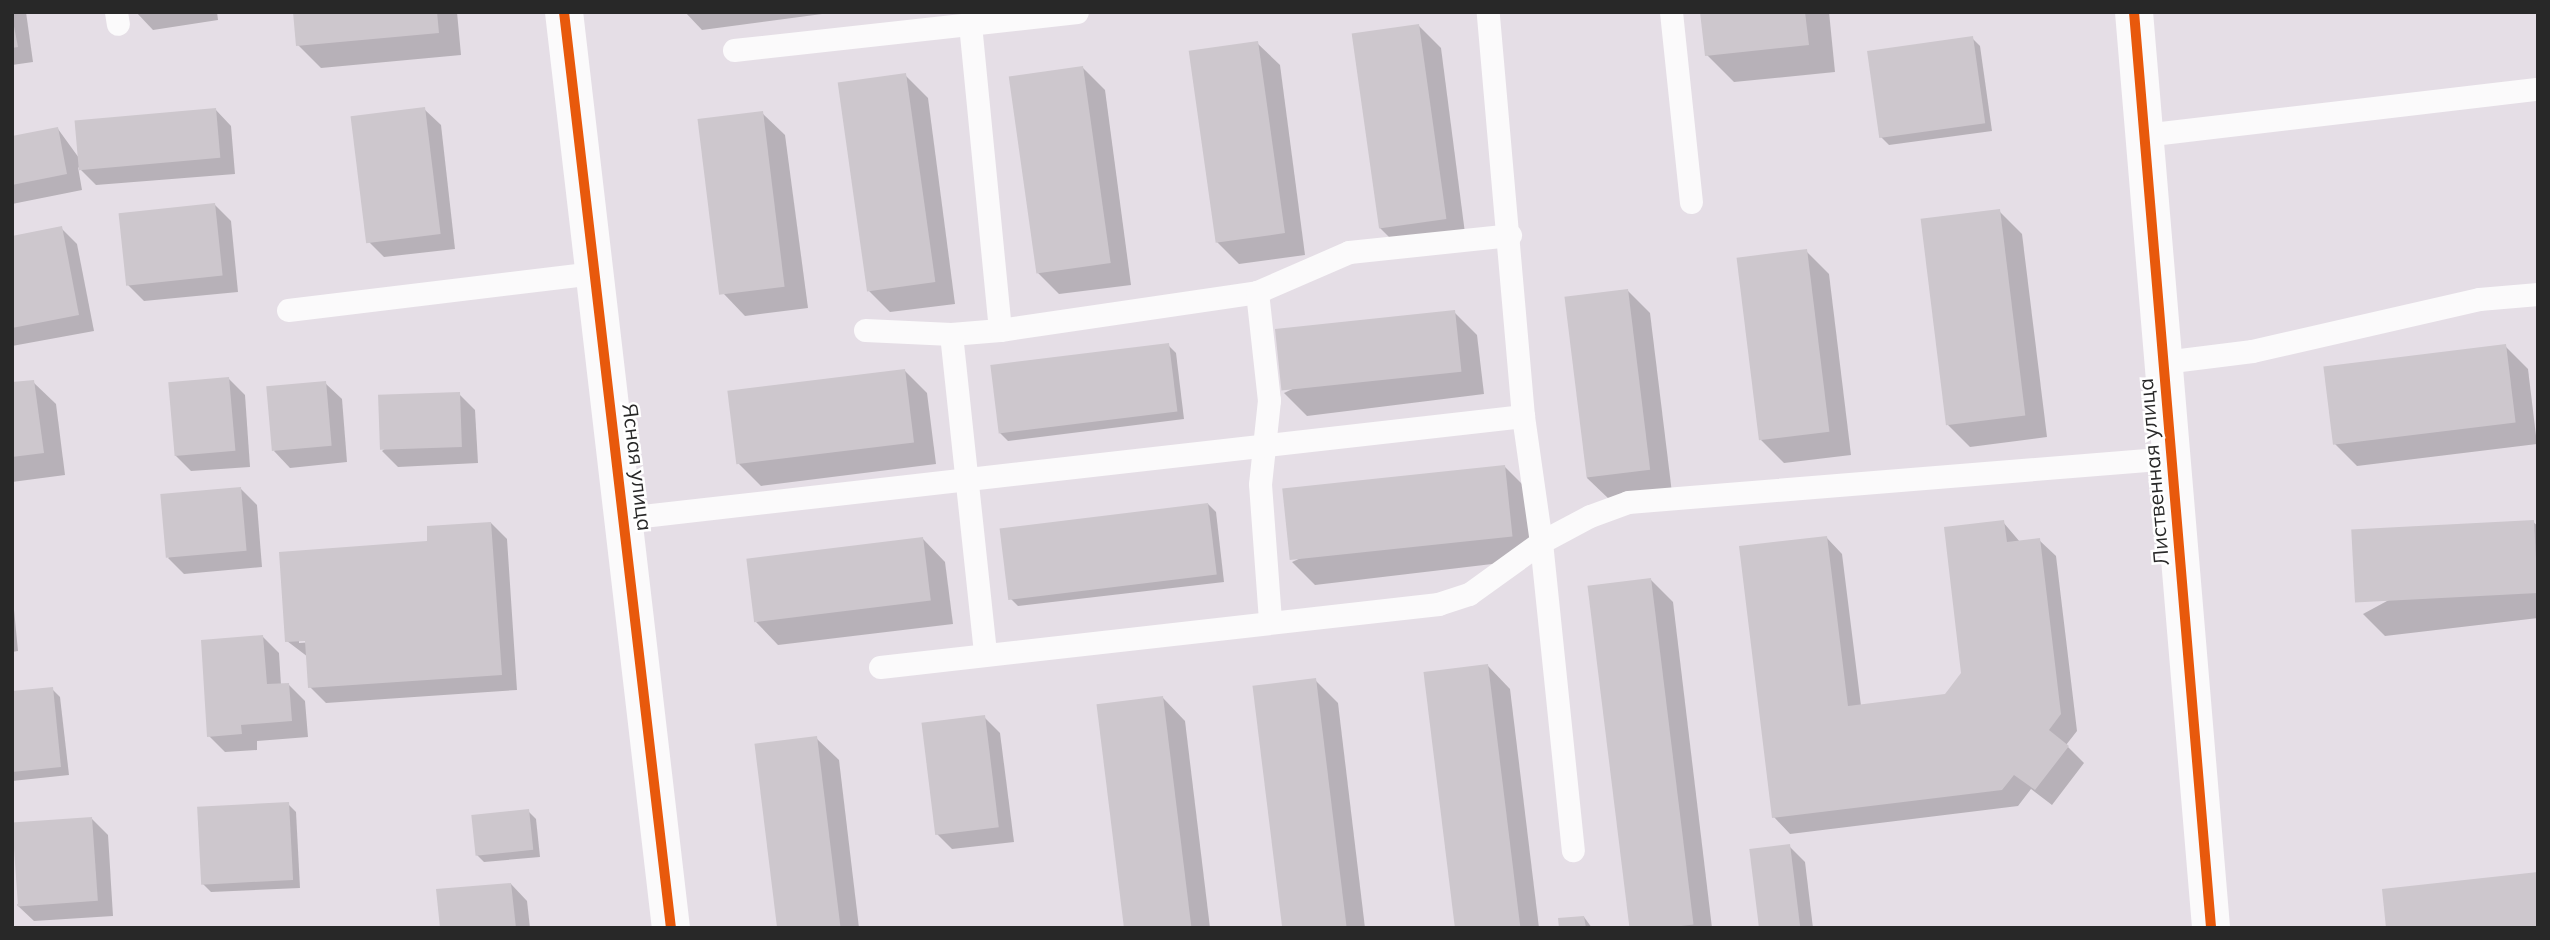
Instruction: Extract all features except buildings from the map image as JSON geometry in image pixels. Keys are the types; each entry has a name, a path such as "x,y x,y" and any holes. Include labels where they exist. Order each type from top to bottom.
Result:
{"street":[{"name":"Ясная улица","path":"564,12 671,928"},
{"name":"Лиственная улица","path":"2134,12 2211,928"}],"lane":[{"path":"734,50 1077,12"},
{"path":"1488,12 1510,235 1523,416 1541,542 1573,850"},
{"path":"1671,12 1691,202"},
{"path":"970,24 1000,330"},
{"path":"2144,135 2538,89"},
{"path":"865,330 951,334 1000,330 1257,292 1349,252 1510,235"},
{"path":"288,310 594,272"},
{"path":"1257,292 1269,400 1261,484 1270,620"},
{"path":"2164,362 2252,351 2479,299 2538,294"},
{"path":"951,334 985,654"},
{"path":"625,518 1523,416"},
{"path":"880,667 1270,620 1438,604 1469,594 1541,542 1590,516 1628,502 2171,458"}],"cycle path":[{"path":"564,12 671,928"},
{"path":"2134,12 2211,928"}]}
